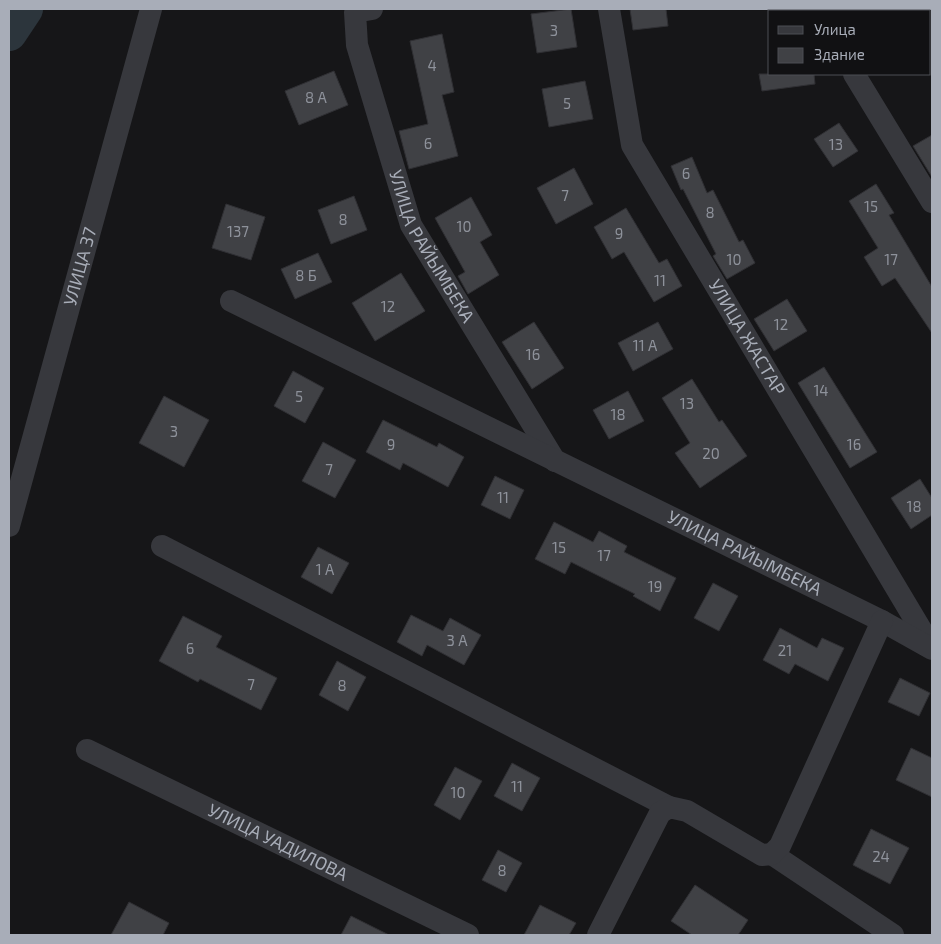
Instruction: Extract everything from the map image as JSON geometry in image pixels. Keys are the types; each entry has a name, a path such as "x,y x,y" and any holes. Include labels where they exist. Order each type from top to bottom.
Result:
{"street":[{"name":"УЛИЦА 37","path":"9,526 151,9"},
{"name":"УЛИЦА ЖАСТАР","path":"609,9 632,145 932,649"},
{"name":"УЛИЦА РАЙЫМБЕКА","path":"364,10 357,45 411,225 555,461"},
{"path":"855,75 932,202"},
{"name":"УЛИЦА РАЙЫМБЕКА","path":"231,301 882,621 932,649"},
{"path":"162,546 669,807 687,811 762,854 772,854 893,935"},
{"path":"772,854 780,846 882,621"},
{"name":"УЛИЦА УАДИЛОВА","path":"87,750 468,935"},
{"path":"598,935 660,814 669,807"}],"building":[{"path":"571,9 577,47 537,53 531,14"},
{"path":"630,9 666,9 668,26 633,30"},
{"path":"442,34 454,92 442,95 458,156 409,169 399,131 428,124 410,41"},
{"path":"334,71 348,105 299,125 285,91"},
{"path":"759,74 814,75 815,84 762,91"},
{"path":"585,81 593,119 549,127 542,89"},
{"path":"839,123 858,151 833,167 814,139"},
{"path":"932,135 932,177 913,146"},
{"path":"692,157 707,193 713,190 739,242 743,240 755,263 727,279 713,256 716,254 683,189 681,190 671,166"},
{"path":"574,168 593,204 556,224 537,188"},
{"path":"876,184 894,213 889,215 932,287 932,333 895,278 882,286 864,257 878,248 849,201"},
{"path":"354,196 367,230 331,244 318,210"},
{"path":"471,197 492,235 480,242 499,275 468,294 458,276 465,272 435,218"},
{"path":"226,204 265,217 251,260 212,248"},
{"path":"626,208 659,263 667,259 682,286 654,302 624,252 612,259 594,227"},
{"path":"318,253 332,282 295,299 281,269"},
{"path":"401,273 425,311 375,341 352,303"},
{"path":"787,299 807,331 774,351 754,319"},
{"path":"534,322 564,368 532,389 502,342"},
{"path":"658,322 673,349 633,371 618,343"},
{"path":"824,367 877,452 850,468 798,383"},
{"path":"293,371 324,388 305,423 274,406"},
{"path":"692,379 719,422 722,420 747,456 700,488 675,453 690,443 662,398"},
{"path":"628,391 644,421 609,439 593,410"},
{"path":"164,396 209,420 184,467 139,443"},
{"path":"383,420 437,447 439,443 464,457 448,487 403,463 400,470 366,452"},
{"path":"323,442 356,460 335,498 302,481"},
{"path":"495,476 524,490 510,519 481,505"},
{"path":"920,479 932,498 932,515 911,529 891,498"},
{"path":"554,522 593,542 599,531 627,546 624,552 676,578 660,611 633,596 635,594 571,562 565,574 535,559"},
{"path":"318,547 349,563 332,594 301,577"},
{"path":"713,583 738,596 719,631 694,618"},
{"path":"411,615 443,631 450,618 481,635 464,665 427,645 422,656 397,642"},
{"path":"183,616 222,636 216,647 277,678 261,710 200,679 198,682 159,661"},
{"path":"780,628 817,648 822,638 844,648 828,681 795,664 789,674 763,660"},
{"path":"337,661 366,677 348,711 319,695"},
{"path":"900,678 930,693 919,716 888,702"},
{"path":"911,748 932,758 932,797 896,780"},
{"path":"512,763 540,778 522,811 494,796"},
{"path":"455,767 482,781 460,820 434,805"},
{"path":"871,829 909,848 890,884 853,865"},
{"path":"498,850 522,863 506,892 482,880"},
{"path":"695,885 748,920 738,935 692,935 671,921"},
{"path":"129,902 169,923 163,935 111,935"},
{"path":"540,905 576,923 569,935 524,935"},
{"path":"351,916 389,935 341,935"}],"waterway":[{"path":"9,33 25,9"}]}
